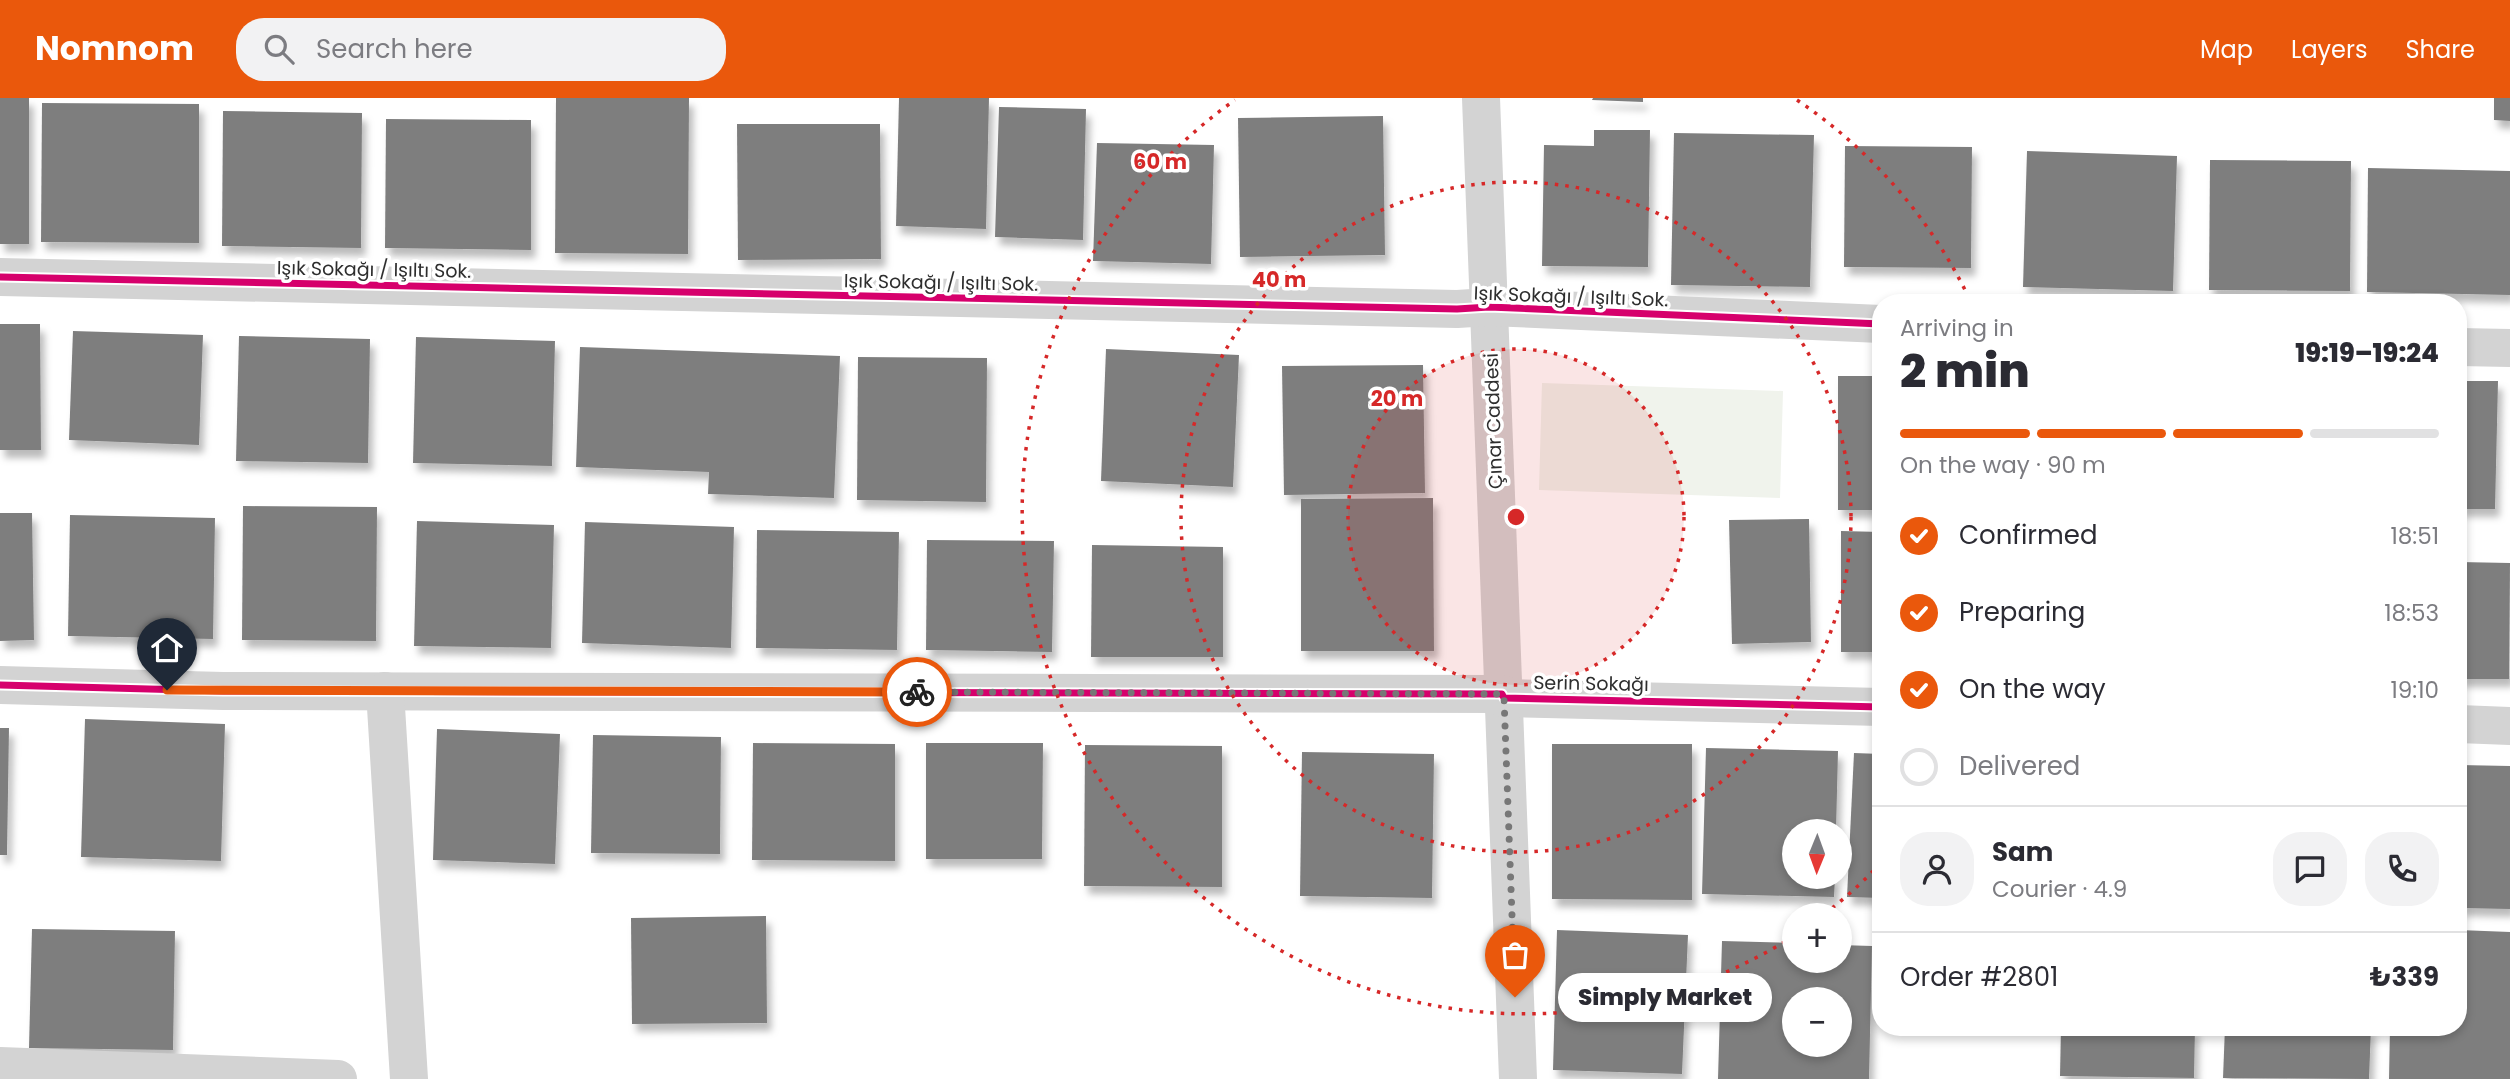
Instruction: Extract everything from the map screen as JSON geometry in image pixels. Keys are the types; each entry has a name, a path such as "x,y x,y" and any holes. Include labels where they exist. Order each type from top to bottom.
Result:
{"street":[{"name":"Çınar Caddesi","path":"1480,98 1518,1079"},
{"name":"Işık Sokağı / Işıltı Sok.","path":"0,277 1457,309 1489,307 1872,324"},
{"path":"2467,347 2510,348"},
{"name":"Serin Sokağı","path":"0,685 223,691 1502,694 1504,698 1872,707"},
{"path":"385,691 410,1079"},
{"path":"2467,724 2510,726"},
{"path":"0,1066 338,1079"}],"shaded area":[{"path":"1542,383 1783,391 1780,498 1539,490"}],"building":[{"path":"0,98 29,98 29,244 0,244"},
{"path":"556,98 689,98 688,254 555,253"},
{"path":"899,98 989,98 986,229 896,226"},
{"path":"1643,98 1643,102 1592,100"},
{"path":"2494,98 2510,98 2510,121 2494,120"},
{"path":"42,103 199,104 199,243 41,242"},
{"path":"999,107 1086,109 1083,240 995,237"},
{"path":"223,111 362,113 361,248 222,246"},
{"path":"1383,116 1385,255 1240,257 1238,118"},
{"path":"386,119 531,120 531,250 385,248"},
{"path":"737,124 880,124 881,259 738,260"},
{"path":"1594,130 1650,130 1648,267 1542,266 1544,145 1594,146"},
{"path":"1674,133 1814,135 1810,287 1671,285"},
{"path":"1097,143 1214,145 1211,264 1093,261"},
{"path":"1845,146 1972,147 1971,268 1844,267"},
{"path":"2027,151 2177,156 2173,291 2023,287"},
{"path":"2210,160 2351,161 2350,291 2209,290"},
{"path":"2368,168 2510,171 2510,295 2367,292"},
{"path":"0,324 40,324 41,450 0,450"},
{"path":"73,331 203,335 199,445 69,440"},
{"path":"239,336 370,339 368,463 236,461"},
{"path":"416,337 555,341 552,466 413,463"},
{"path":"580,347 840,356 834,498 708,494 709,472 576,467"},
{"path":"1106,349 1239,355 1233,487 1101,481"},
{"path":"858,357 987,358 986,502 857,500"},
{"path":"1423,365 1425,493 1284,495 1282,366"},
{"path":"1838,376 1872,376 1872,510 1838,510"},
{"path":"2467,381 2498,381 2495,509 2467,509"},
{"path":"1433,498 1434,651 1301,651 1301,499"},
{"path":"243,506 377,507 376,641 242,640"},
{"path":"0,513 32,513 34,640 0,641"},
{"path":"70,515 215,518 213,639 68,636"},
{"path":"1809,519 1811,642 1732,644 1729,520"},
{"path":"417,521 554,525 551,648 414,646"},
{"path":"585,522 734,527 731,648 582,643"},
{"path":"757,530 899,532 897,650 756,648"},
{"path":"1841,531 1872,532 1872,652 1841,652"},
{"path":"927,540 1054,541 1052,652 926,650"},
{"path":"1092,545 1223,547 1223,657 1091,657"},
{"path":"2467,562 2510,563 2509,679 2467,679"},
{"path":"85,719 225,724 221,861 81,857"},
{"path":"0,728 9,728 7,855 0,855"},
{"path":"437,729 560,734 555,864 433,860"},
{"path":"593,735 721,737 720,854 591,853"},
{"path":"753,743 895,744 895,861 752,860"},
{"path":"926,743 1043,743 1042,859 926,859"},
{"path":"1552,744 1692,744 1692,900 1552,899"},
{"path":"1085,745 1222,746 1222,887 1084,886"},
{"path":"1706,748 1838,751 1836,819 1782,819 1782,889 1834,889 1834,897 1702,894"},
{"path":"1302,752 1434,754 1432,898 1300,896"},
{"path":"1854,753 1872,754 1872,898 1847,897 1847,889 1852,889 1851,819"},
{"path":"2467,765 2510,766 2510,909 2467,908"},
{"path":"766,916 767,1023 632,1024 631,918"},
{"path":"32,929 175,931 173,1050 29,1048"},
{"path":"1557,930 1688,935 1682,1074 1553,1070"},
{"path":"2467,930 2510,932 2510,1079 2389,1079 2390,1036 2467,1036"},
{"path":"1722,941 1782,943 1782,973 1852,973 1852,945 1872,946 1869,1079 1718,1079"},
{"path":"2061,1036 2195,1036 2194,1078 2060,1076"},
{"path":"2225,1036 2371,1036 2369,1079 2223,1078"}],"cycle path":[{"path":"0,277 1457,309 1489,307 1872,324"},
{"path":"0,685 223,691 1502,694 1504,698 1872,707"}],"way so far":[{"path":"917,692 1502,694 1515,997"}],"place":[{"name":"Simply Market","path":"1515,997"}],"route":[{"path":"167,690 917,692"}]}
